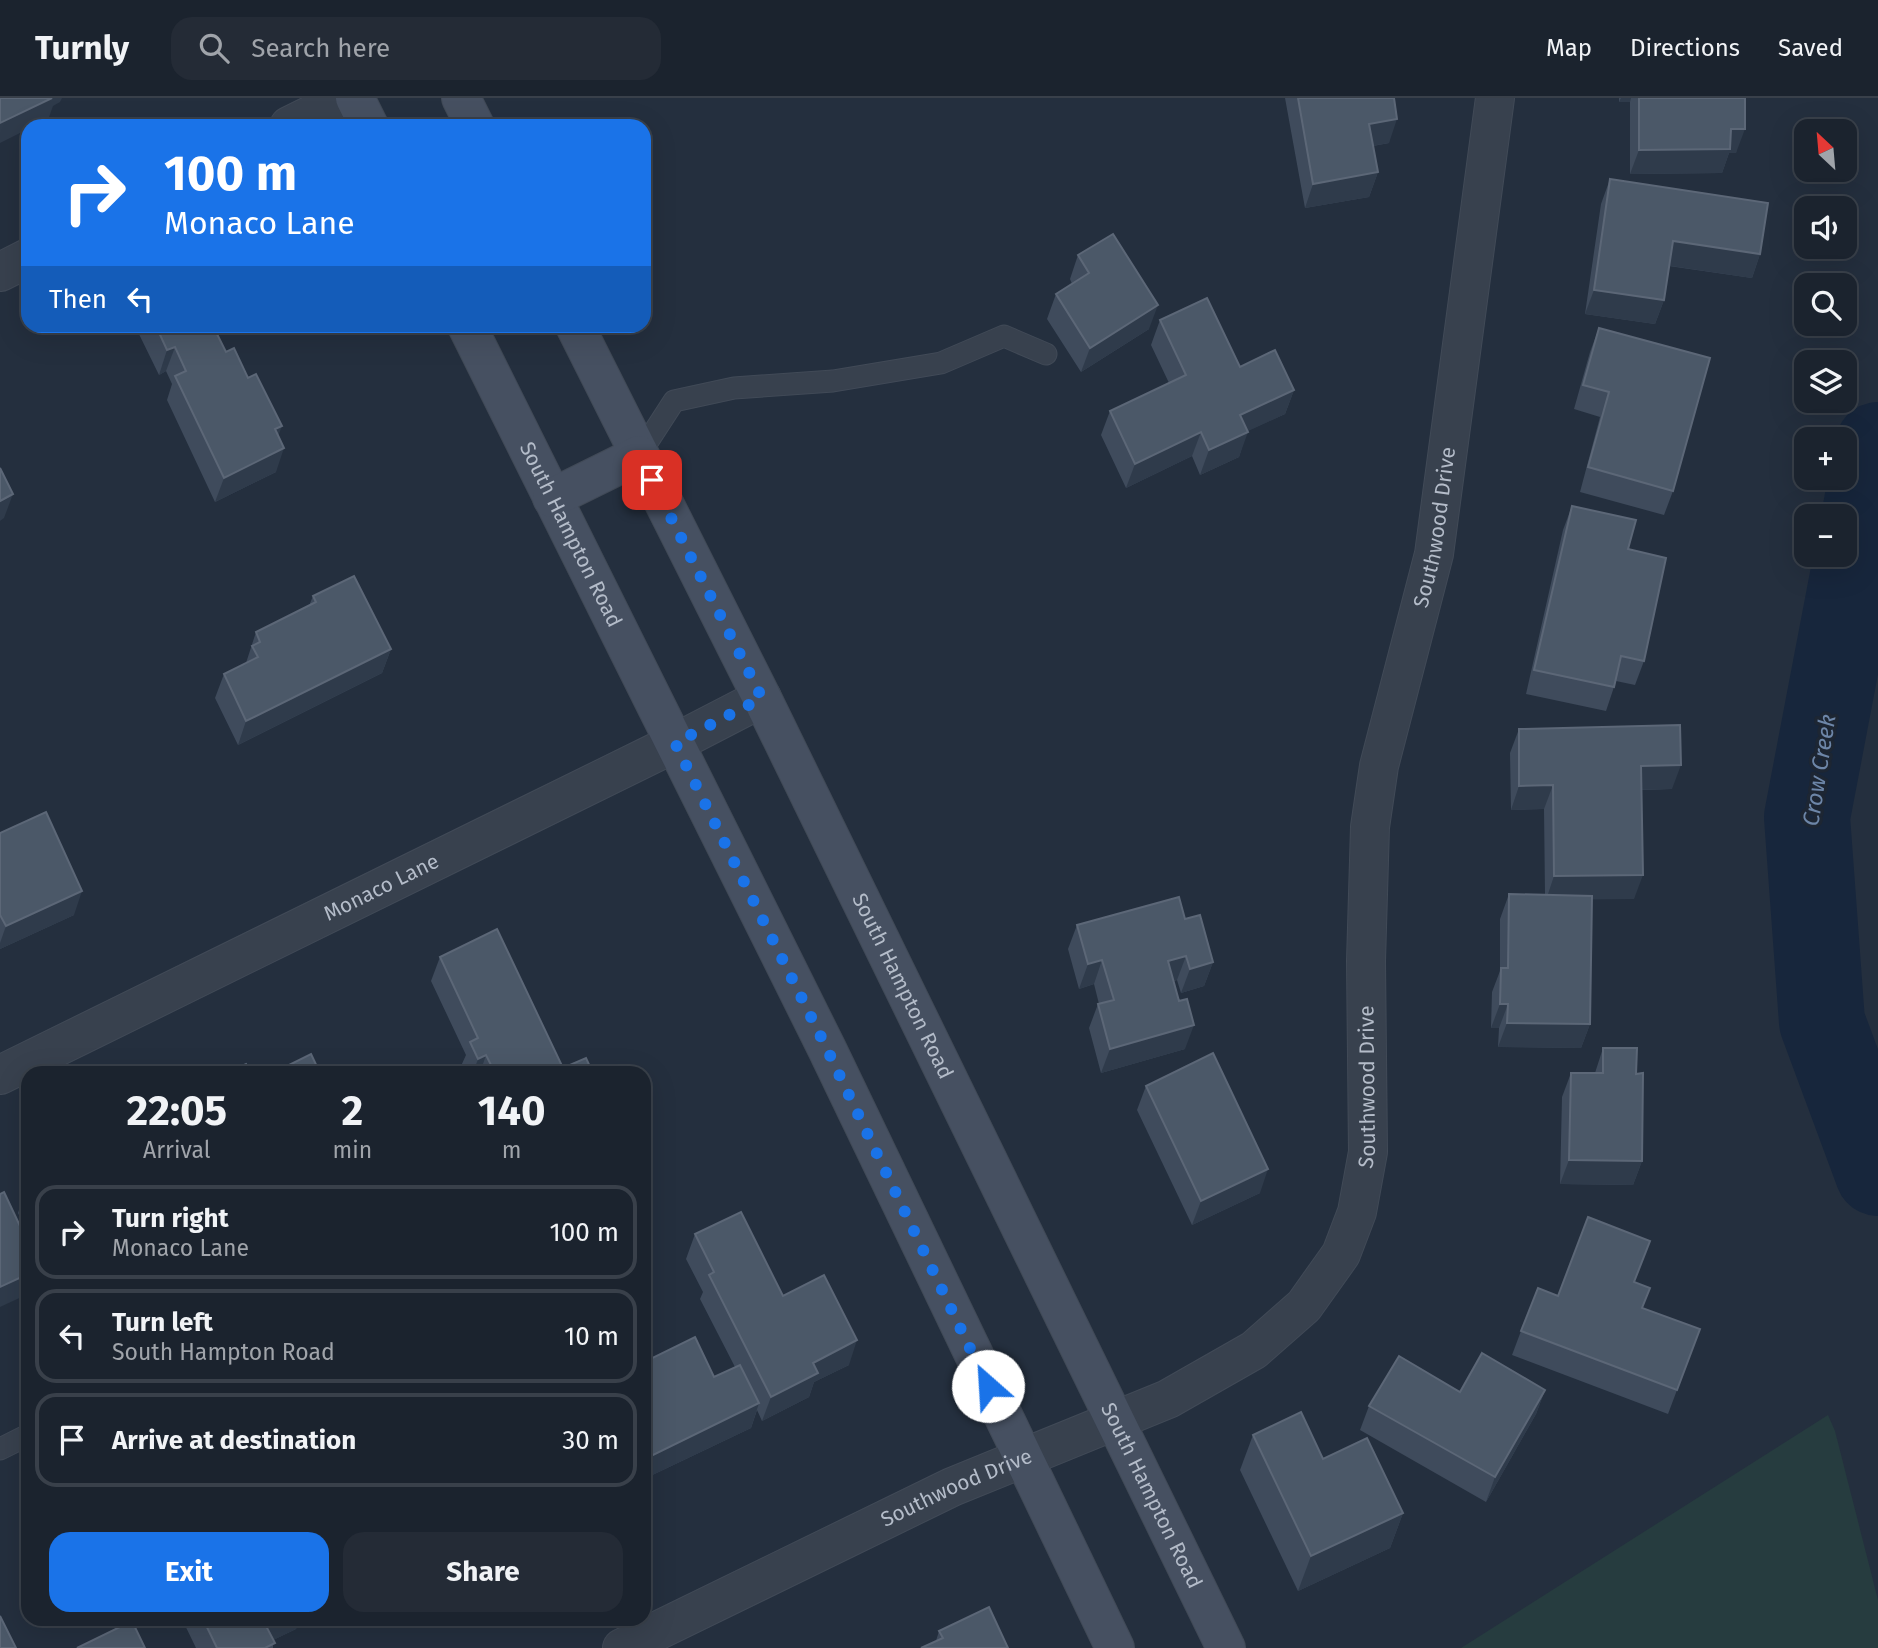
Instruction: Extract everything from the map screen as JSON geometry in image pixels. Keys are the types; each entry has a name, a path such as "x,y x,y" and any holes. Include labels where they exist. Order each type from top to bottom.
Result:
{"main road":[{"path":"355,98 366,119"},
{"path":"461,98 472,119"},
{"name":"South Hampton Road","path":"470,333 827,1049 1115,1648"},
{"name":"South Hampton Road","path":"578,333 762,698 1226,1648"},
{"path":"552,498 639,455"}],"street":[{"path":"303,119 345,98"},
{"name":"Southwood Drive","path":"622,1648 952,1487 1168,1399 1254,1350 1304,1306 1341,1254 1357,1212 1367,1152 1366,961 1370,827 1379,766 1434,554 1495,98"},
{"path":"0,272 21,262"},
{"name":"Monaco Lane","path":"0,1075 762,698"}],"lane":[{"path":"639,455 674,401 734,388 833,381 941,363 1004,336 1046,354"},
{"path":"0,1449 21,1438"}],"green space":[{"path":"1828,1415 1835,1431 1878,1600 1878,1648 1461,1648"}],"building":[{"path":"0,98 52,98 0,123"},
{"path":"1298,98 1394,98 1397,119 1369,124 1378,172 1313,184"},
{"path":"1639,98 1745,98 1745,129 1731,129 1730,149 1639,150"},
{"path":"1610,179 1768,203 1760,254 1673,241 1664,300 1594,290"},
{"path":"1113,234 1158,305 1090,348 1056,294 1089,273 1078,255"},
{"path":"1207,298 1240,367 1275,350 1294,390 1240,415 1248,432 1209,450 1201,432 1135,464 1110,411 1186,375 1160,320"},
{"path":"1599,328 1710,358 1673,491 1588,467 1609,392 1583,385"},
{"path":"159,333 216,333 226,352 234,348 248,378 256,374 282,426 275,429 284,448 224,478 175,376 186,371 175,347 167,350"},
{"path":"0,468 13,494 0,501"},
{"path":"1572,506 1636,520 1628,549 1666,558 1644,661 1621,656 1614,687 1534,670"},
{"path":"354,576 391,649 246,721 224,674 258,657 252,646 260,642 256,632 316,602 313,596"},
{"path":"1680,725 1681,765 1641,766 1643,875 1554,876 1553,785 1519,786 1519,729"},
{"path":"46,812 82,891 6,926 0,915 0,833"},
{"path":"1509,894 1592,896 1590,1024 1507,1023 1508,1004 1500,1004 1501,968 1508,968"},
{"path":"1179,897 1185,919 1200,915 1213,962 1190,969 1186,956 1168,961 1179,1001 1187,999 1194,1025 1110,1049 1098,1004 1114,1000 1102,960 1088,964 1077,925"},
{"path":"497,929 562,1066 492,1066 486,1055 478,1059 470,1042 478,1038 440,957"},
{"path":"1603,1048 1637,1048 1636,1074 1643,1073 1642,1161 1569,1160 1571,1073 1603,1073"},
{"path":"1213,1053 1268,1169 1201,1201 1146,1086"},
{"path":"311,1054 317,1066 287,1066"},
{"path":"586,1058 590,1066 568,1066"},
{"path":"4,1192 21,1228 21,1277 0,1287 0,1194"},
{"path":"741,1212 783,1296 824,1275 857,1340 813,1363 818,1373 771,1397 709,1275 714,1272 695,1234"},
{"path":"1588,1217 1650,1241 1634,1282 1650,1288 1642,1308 1700,1329 1677,1390 1521,1331 1538,1288 1558,1296"},
{"path":"695,1337 714,1377 740,1365 759,1403 651,1456 651,1359"},
{"path":"1482,1353 1545,1390 1495,1477 1369,1406 1399,1356 1460,1392"},
{"path":"1301,1412 1323,1459 1367,1438 1403,1513 1311,1556 1253,1435"},
{"path":"989,1607 1008,1648 921,1648 943,1638 939,1631"},
{"path":"0,1616 16,1648 0,1648"},
{"path":"122,1626 134,1626 145,1648 77,1648"},
{"path":"206,1626 266,1626 275,1643 265,1648 217,1648"}],"waterway":[{"name":"Crow Creek","path":"1878,445 1807,817 1822,1022 1878,1173"}],"route":[{"path":"652,480 762,698 675,743 827,1049 988,1386"}]}
